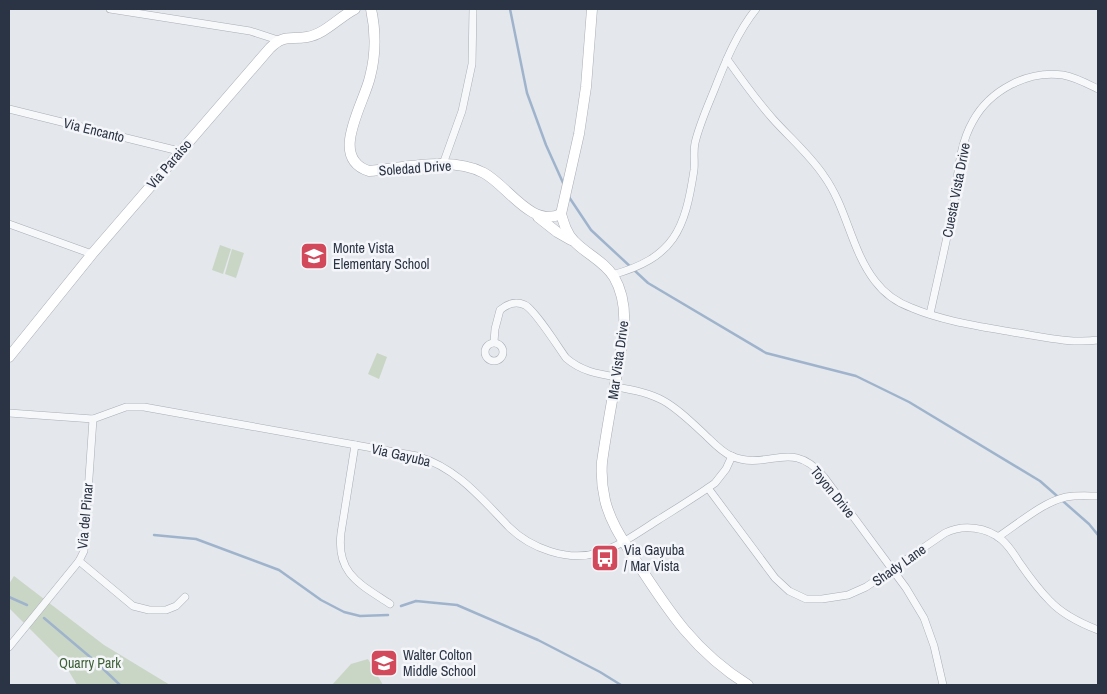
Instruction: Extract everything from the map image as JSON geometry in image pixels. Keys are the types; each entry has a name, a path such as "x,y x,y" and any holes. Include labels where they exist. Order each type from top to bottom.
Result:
{"street":[{"path":"110,9 250,31 278,40 307,37 318,33 355,9"},
{"name":"Soledad Drive","path":"371,9 375,32 375,46 370,77 350,134 350,154 354,161 359,166 370,171 443,164 467,167 487,175 557,232 574,241"},
{"path":"443,164 462,111 472,64 473,9"},
{"path":"592,9 586,88 579,134 561,214 574,241 596,258 612,275 633,269 650,260 667,247 677,234 688,203 694,167 694,146 699,129 727,59 744,25 756,9"},
{"name":"Via Paraiso","path":"9,357 92,254 179,151 278,40"},
{"path":"727,59 772,118 826,177 842,210 860,257 876,282 898,301 910,308 975,325 1040,337 1098,340"},
{"name":"Cuesta Vista Drive","path":"930,314 954,203 961,156 967,133 980,111 998,92 1010,84 1035,77 1066,75 1098,90"},
{"name":"Via Encanto","path":"9,108 179,151"},
{"path":"536,215 548,218 561,214"},
{"path":"9,224 92,254"},
{"name":"Mar Vista Drive","path":"612,275 621,294 624,318 621,351 604,448 601,479 605,501 624,541 667,608 685,632 714,662 748,685"},
{"name":"Toyon Drive","path":"494,342 500,310 509,304 520,304 531,310 572,363 587,371 667,401 716,446 732,456 759,460 794,457 806,460 824,477 906,588 930,631 943,685"},
{"name":"Via Gayuba","path":"9,413 93,419 126,407 144,407 417,456 443,467 464,482 517,534 531,543 548,550 566,554 588,555 606,550 624,541 708,488 722,475 732,456"},
{"name":"Via del Pinar","path":"9,647 79,561 84,551 93,419"},
{"path":"356,445 339,544 341,558 348,572 356,581 390,604"},
{"name":"Shady Lane","path":"708,488 775,578 782,586 798,596 814,600 848,595 866,587 953,529 971,528 998,537 1009,547 1030,577 1057,608 1073,619 1098,630"},
{"path":"998,537 1048,504 1061,498 1069,496 1098,496"},
{"path":"79,561 133,606 149,610 166,610 176,606 185,597"}],"green space":[{"path":"220,245 231,249 223,274 212,270"},
{"path":"232,249 244,253 236,278 225,274"},
{"path":"377,353 387,357 379,379 368,374"},
{"name":"Quarry Park","path":"14,576 104,645 170,685 77,685 64,663 9,608 9,584"},
{"path":"368,659 383,685 332,685 351,664"}],"waterway":[{"path":"510,9 527,93 546,145 564,185"},
{"path":"569,197 591,230 648,283 766,353 856,376 909,402 1040,481 1089,524 1098,535"},
{"path":"154,535 196,539 279,570 321,600 344,612 360,616 388,615"},
{"path":"9,597 27,605"},
{"path":"401,606 416,601 457,605 538,640 621,685"},
{"path":"44,618 120,685"}],"place":[{"name":"Monte Vista Elementary School","path":"314,256"},
{"name":"Via Gayuba / Mar Vista","path":"605,558"},
{"name":"Walter Colton Middle School","path":"384,663"}]}
